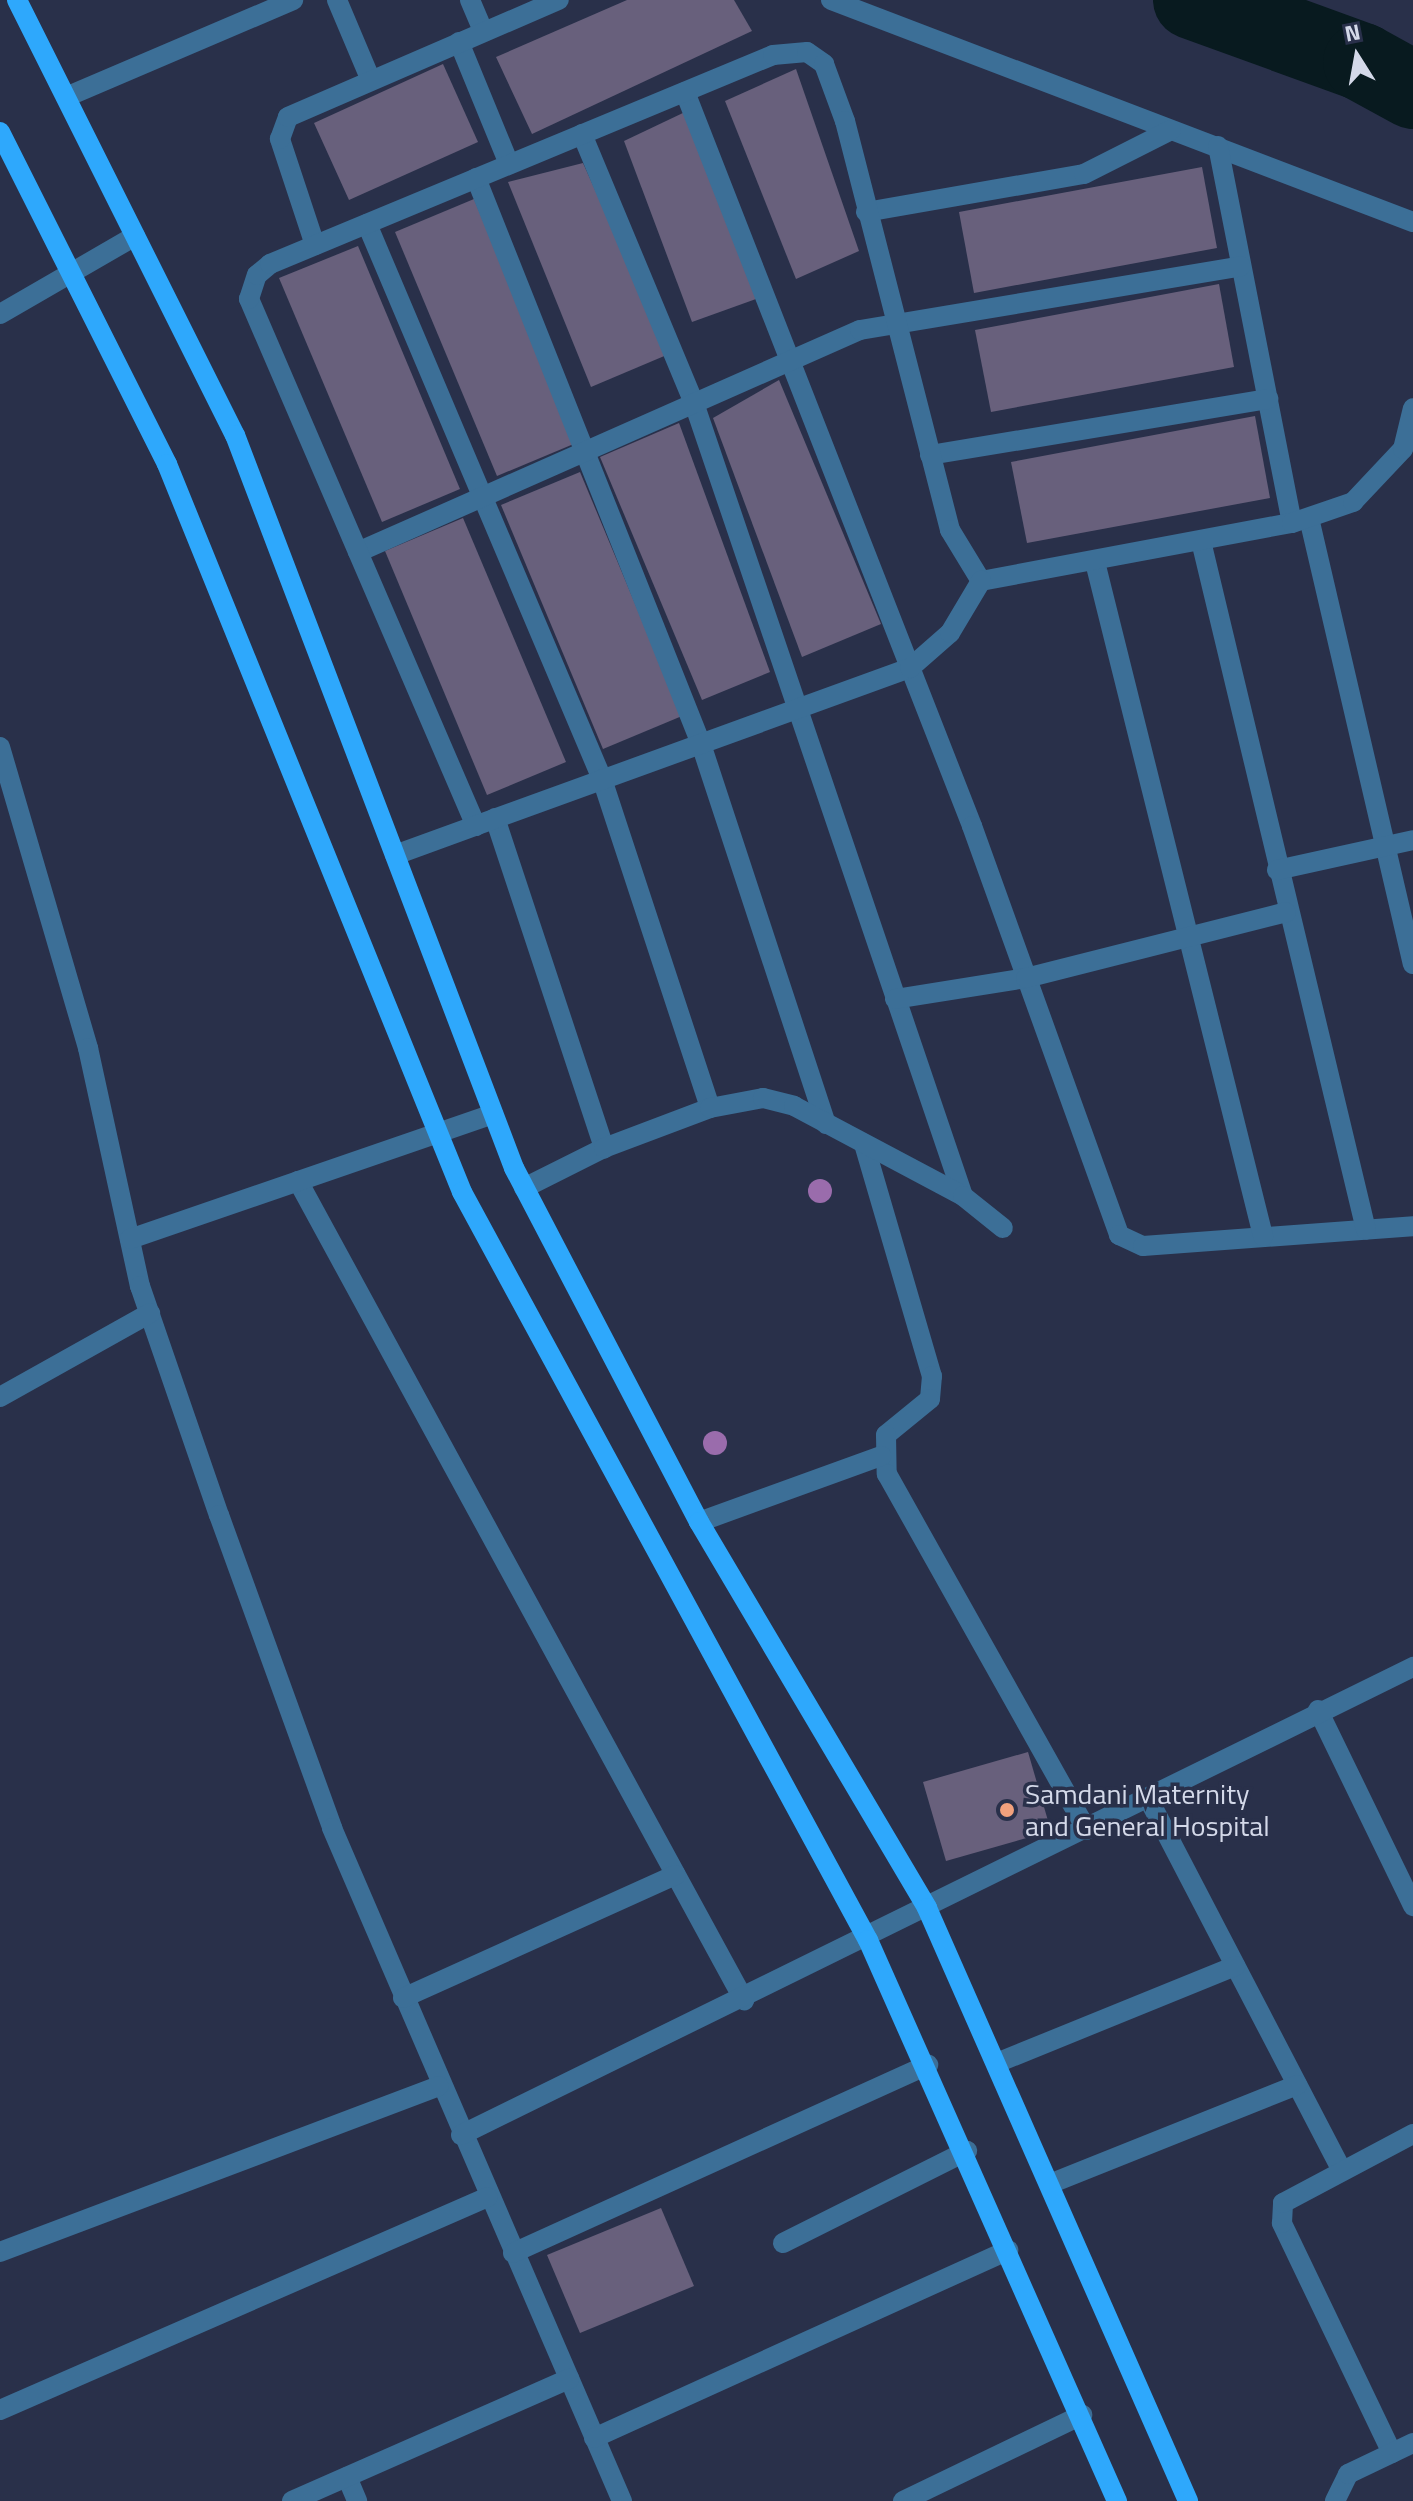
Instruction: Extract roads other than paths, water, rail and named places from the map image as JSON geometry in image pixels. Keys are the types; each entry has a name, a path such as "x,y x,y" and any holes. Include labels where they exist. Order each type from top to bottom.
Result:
{"main road":[{"path":"17,0 235,435 493,1114 524,1188 699,1522 927,1908 999,2062 1188,2501"},
{"path":"0,132 167,464 462,1192 868,1940 967,2151 1117,2501"}],"street":[{"path":"66,97 293,0"},
{"path":"337,0 370,78"},
{"path":"470,0 483,31"},
{"path":"315,245 280,139 288,117 303,106 559,0"},
{"path":"831,0 1413,222"},
{"path":"459,42 509,164"},
{"path":"604,1148 486,822 358,552 249,299 257,275 315,245 773,55 807,52 824,64 950,530 981,581"},
{"path":"685,92 910,668 1119,1235 1143,1246 1413,1226"},
{"path":"866,212 1084,174 1171,130"},
{"path":"582,134 694,403 794,709 963,1196"},
{"path":"1218,146 1268,399 1388,846 1413,964"},
{"path":"476,178 588,450 701,744 826,1124"},
{"path":"367,224 479,499 602,779 710,1108"},
{"path":"0,314 135,236"},
{"path":"358,552 860,330 1241,266"},
{"path":"930,455 1268,399"},
{"path":"395,855 910,668 950,633 981,581 1095,562 1300,520 1379,482 1403,449 1413,408"},
{"path":"1201,541 1286,912 1366,1230"},
{"path":"1095,562 1263,1236"},
{"path":"0,747 88,1048 130,1239 150,1313 332,1828 439,2086 622,2501"},
{"path":"1277,870 1413,840"},
{"path":"895,999 1026,978 1286,912"},
{"path":"524,1188 604,1148 710,1108 763,1098 826,1124 963,1196 1003,1228"},
{"path":"130,1239 493,1114"},
{"path":"864,1144 932,1376 930,1399 886,1435 881,1456 1087,1830"},
{"path":"298,1181 744,2000"},
{"path":"0,1397 150,1313"},
{"path":"699,1522 881,1456"},
{"path":"461,2135 868,1940 1318,1710 1413,1667"},
{"path":"1318,1710 1408,1882 1413,1906"},
{"path":"1148,1798 1341,2169"},
{"path":"403,1998 676,1875"},
{"path":"999,2062 1235,1966"},
{"path":"513,2253 928,2065"},
{"path":"1052,2183 1297,2085"},
{"path":"0,2252 439,2086"},
{"path":"1392,2453 1282,2223 1283,2203 1341,2169 1413,2134"},
{"path":"783,2243 967,2151"},
{"path":"0,2410 488,2197"},
{"path":"594,2438 1008,2250"},
{"path":"292,2501 569,2379"},
{"path":"903,2501 1082,2415"},
{"path":"1335,2501 1348,2474 1413,2443"},
{"path":"347,2477 357,2501"}],"waterway":[{"path":"1192,0 1362,62 1413,90"}],"place":[{"name":"Samdani Maternity and General Hospital","path":"1007,1810"}]}
